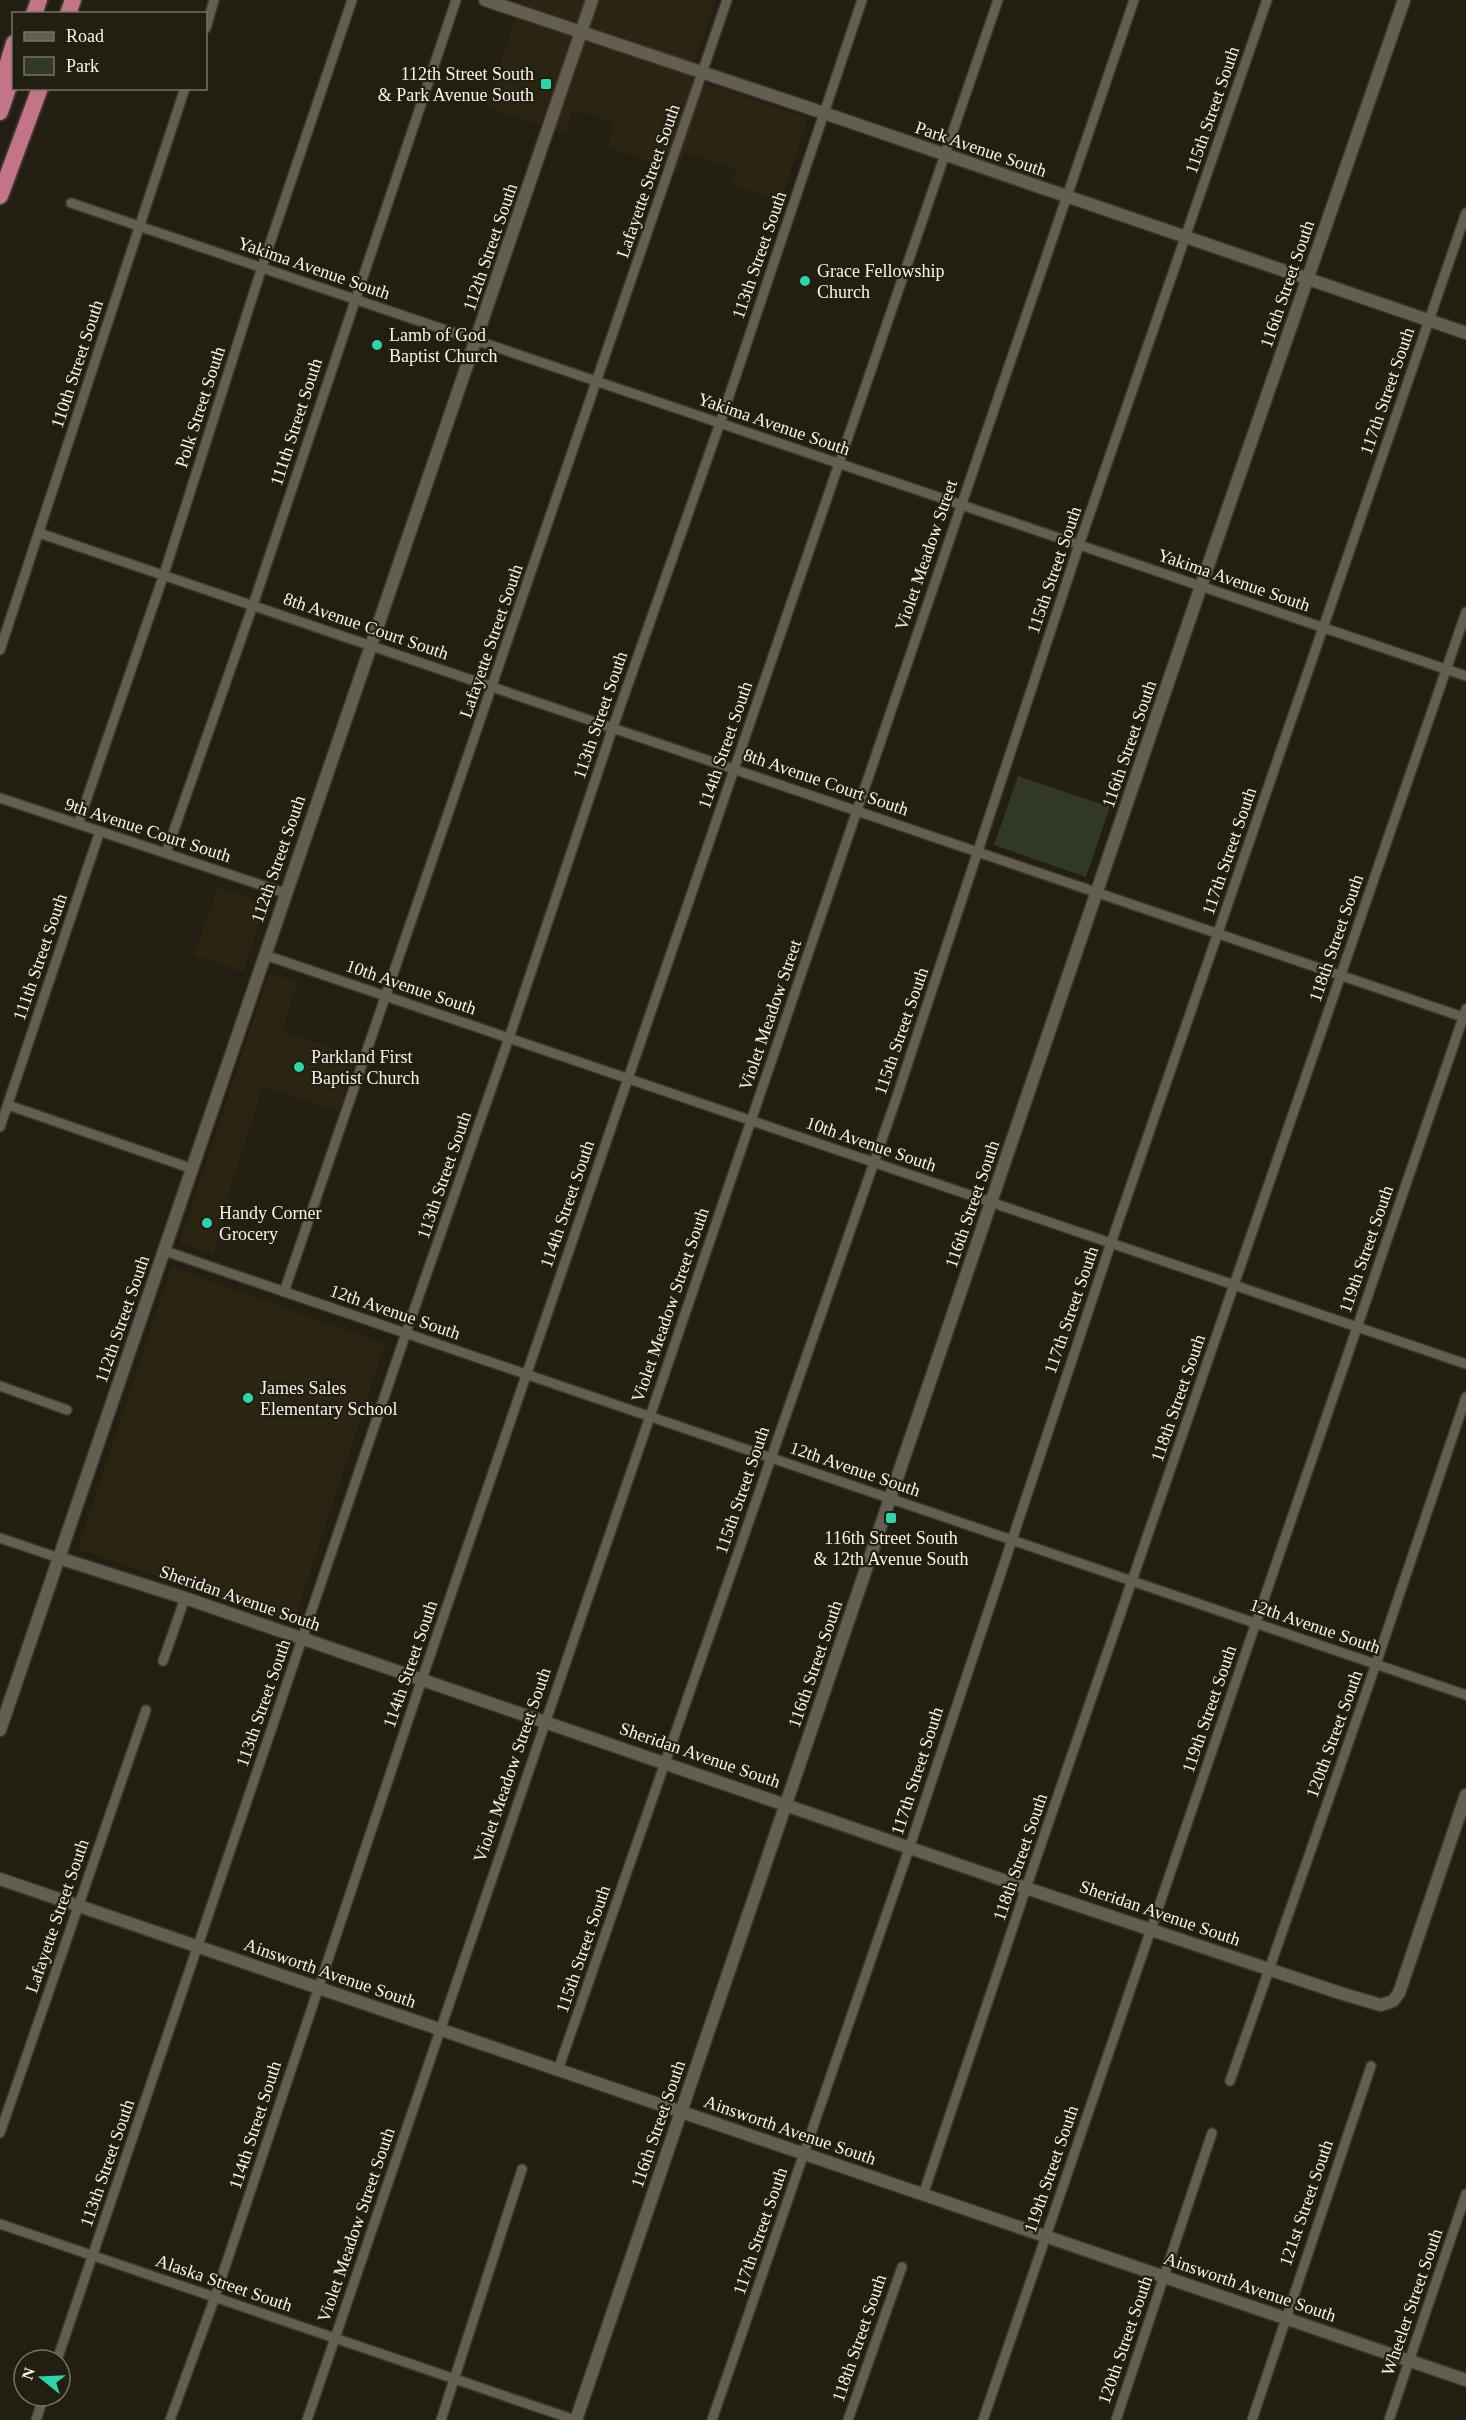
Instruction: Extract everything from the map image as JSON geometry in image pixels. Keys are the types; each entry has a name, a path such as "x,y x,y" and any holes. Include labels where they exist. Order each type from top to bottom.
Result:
{"highway":[{"path":"0,89 12,50"},
{"path":"0,112 12,79"},
{"path":"0,195 35,90"},
{"path":"0,195 39,90"}],"street":[{"path":"207,24 214,0"},
{"name":"Polk Street South","path":"78,824 164,574 262,267 352,0"},
{"name":"111th Street South","path":"166,853 253,605 456,0"},
{"name":"Park Avenue South","path":"484,0 824,113 1466,333"},
{"name":"112th Street South","path":"0,1730 592,0"},
{"name":"Lafayette Street South","path":"284,1292 727,0"},
{"name":"113th Street South","path":"61,2348 613,727 720,423 862,0"},
{"name":"114th Street South","path":"170,2420 215,2297 422,1679 998,0"},
{"name":"Violet Meadow Street","path":"751,1121 1134,0"},
{"name":"115th Street South","path":"558,2070 874,1162 1079,545 1267,0"},
{"name":"116th Street South","path":"576,2420 1404,0"},
{"name":"110th Street South","path":"0,650 184,90"},
{"name":"Yakima Avenue South","path":"71,203 1466,676"},
{"name":"117th Street South","path":"712,2420 910,1846 1112,1243 1466,213"},
{"name":"8th Avenue Court South","path":"39,533 1341,976 1465,1015"},
{"name":"118th Street South","path":"923,2195 1026,1888 1466,612"},
{"name":"9th Avenue Court South","path":"0,798 285,893"},
{"name":"111th Street South","path":"0,1128 100,831"},
{"name":"10th Avenue South","path":"265,955 1466,1364"},
{"name":"119th Street South","path":"983,2420 1465,1015"},
{"path":"8,1105 193,1169"},
{"name":"Violet Meadow Street South","path":"307,2420 751,1121"},
{"name":"12th Avenue South","path":"165,1251 1466,1695"},
{"path":"0,1386 68,1410"},
{"name":"120th Street South","path":"1230,2080 1376,1664 1466,1396"},
{"name":"Sheridan Avenue South","path":"0,1538 185,1598 910,1846 1026,1888 1381,2005 1389,2004 1396,1997 1401,1986 1466,1795"},
{"path":"163,1661 185,1598"},
{"name":"Lafayette Street South","path":"0,2133 146,1710"},
{"name":"Ainsworth Avenue South","path":"0,1879 1466,2380"},
{"name":"121st Street South","path":"1251,2420 1371,2066"},
{"name":"120th Street South","path":"1116,2420 1212,2133"},
{"path":"441,2420 522,2169"},
{"name":"Wheeler Street South","path":"1389,2420 1466,2194"},
{"name":"Alaska Street South","path":"0,2224 576,2420"},
{"name":"118th Street South","path":"848,2420 902,2267"}],"shaded area":[{"path":"521,0 715,0 689,78 808,118 781,201 731,185 736,169 685,152 678,171 607,147 615,123 573,109 565,133 486,107"},
{"path":"218,887 266,903 243,972 194,955"},
{"path":"269,973 298,982 282,1031 357,1055 339,1112 263,1087 227,1199 231,1201 213,1254 180,1243"},
{"name":"James Sales Elementary School","path":"172,1267 385,1344 294,1622 78,1549"}],"green space":[{"path":"1018,776 1110,807 1086,877 994,845"}],"place":[{"name":"112th Street South & Park Avenue South","path":"546,84"},
{"name":"Grace Fellowship Church","path":"805,281"},
{"name":"Lamb of God Baptist Church","path":"377,345"},
{"name":"Parkland First Baptist Church","path":"299,1067"},
{"name":"Handy Corner Grocery","path":"207,1223"},
{"name":"James Sales Elementary School","path":"248,1398"},
{"name":"116th Street South & 12th Avenue South","path":"891,1518"}]}
